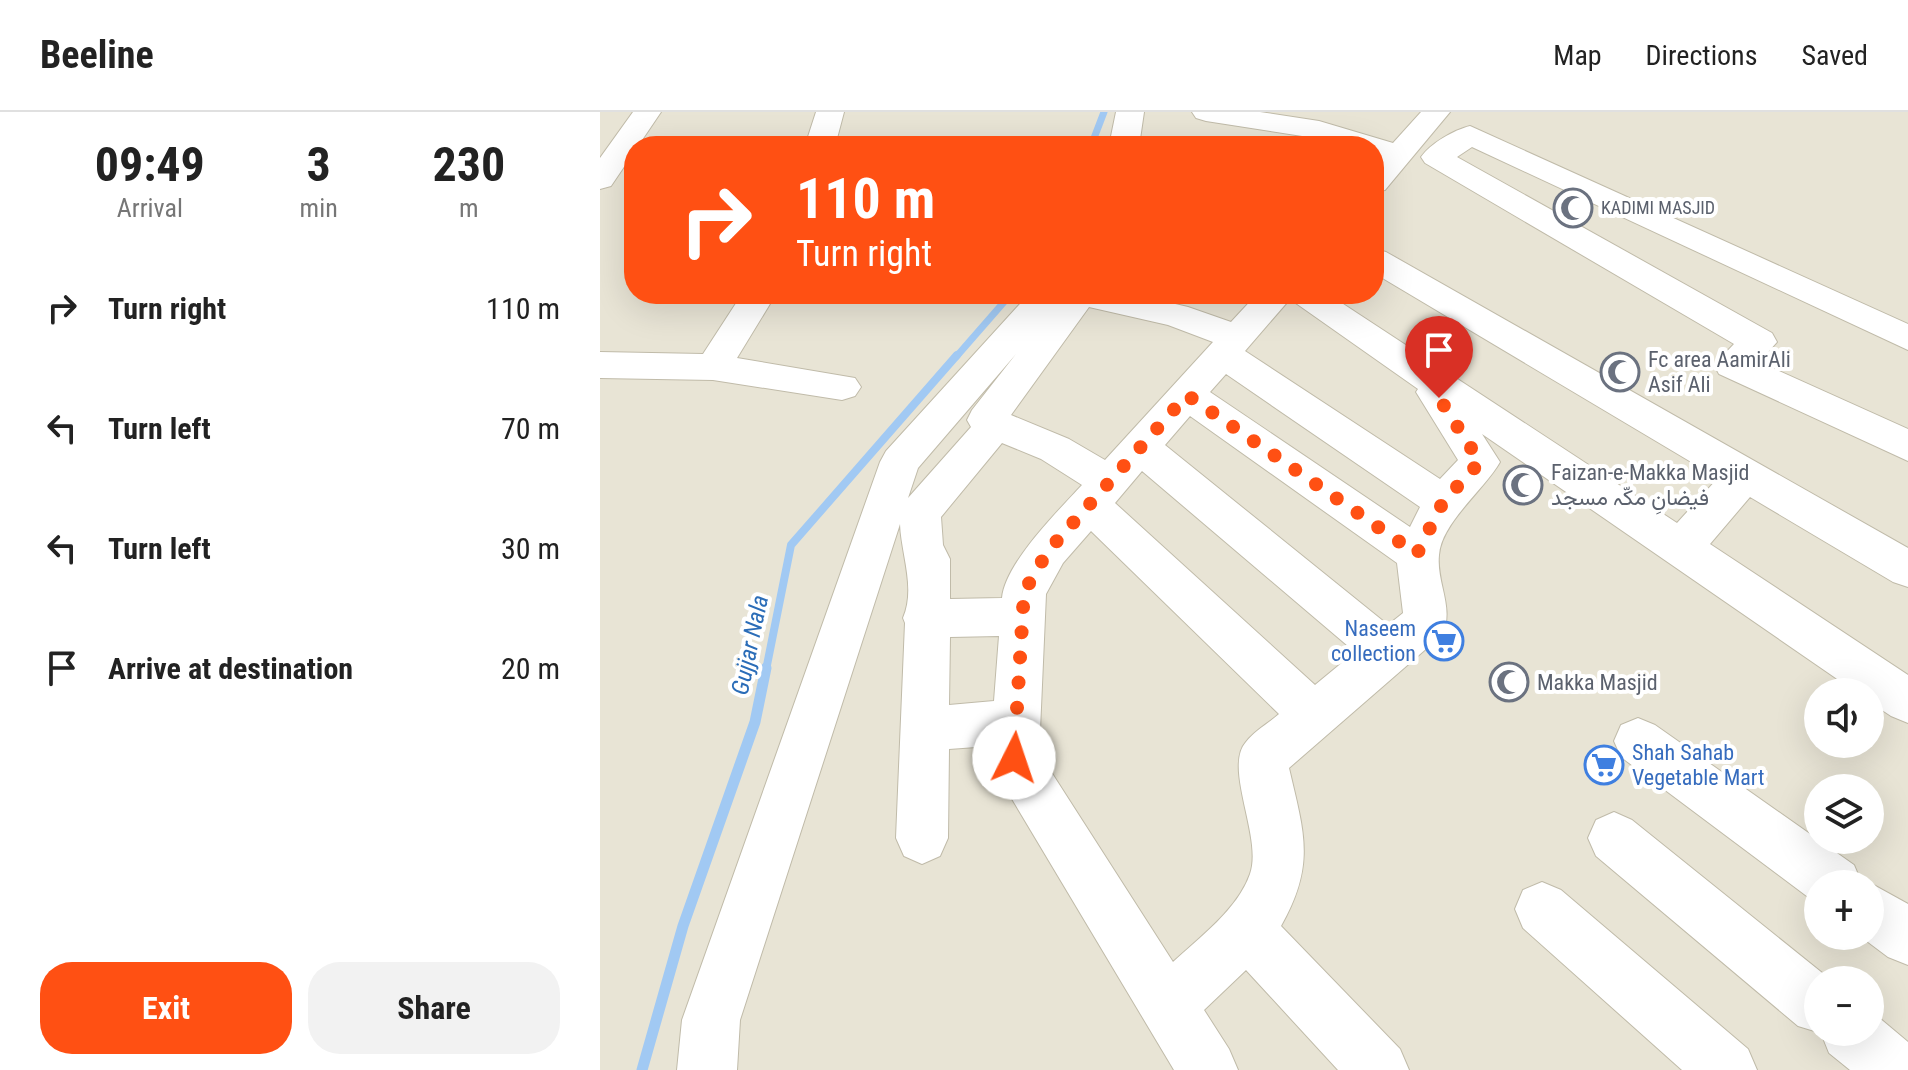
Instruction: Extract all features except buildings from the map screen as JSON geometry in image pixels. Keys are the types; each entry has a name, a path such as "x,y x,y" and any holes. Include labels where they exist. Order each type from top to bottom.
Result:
{"street":[{"path":"630,136 647,112"},
{"path":"823,136 830,112"},
{"path":"1126,136 1130,112"},
{"path":"1207,112 1273,117 1328,130 1367,112"},
{"path":"1384,171 1436,112"},
{"path":"1259,136 1273,117"},
{"path":"600,163 601,129"},
{"path":"1908,338 1470,135 1436,157 1759,342 1732,365 1908,446"},
{"path":"600,180 624,145"},
{"path":"1384,149 1399,154"},
{"path":"1384,265 1908,569"},
{"path":"713,367 753,304"},
{"path":"707,1070 711,1020 900,462 1039,304"},
{"path":"1092,304 986,420 1055,449 1314,716"},
{"path":"1208,1070 1014,758 1024,592 1048,551 1267,304"},
{"path":"1319,304 1908,701"},
{"path":"1186,305 1230,346 1443,502"},
{"path":"600,365 713,367 842,387"},
{"path":"1168,1005 1247,930 1278,873 1272,805 1262,759 1426,621 1417,554 1443,502 1480,462 1426,376"},
{"path":"1187,395 1417,554"},
{"path":"922,838 925,618 929,559 922,545 920,513 996,424"},
{"path":"1140,447 1388,652"},
{"path":"1681,548 1745,475"},
{"path":"925,618 1023,617"},
{"path":"923,729 1016,722"},
{"path":"1638,741 1816,870"},
{"path":"1614,838 1804,994"},
{"path":"1542,909 1727,1070"},
{"path":"1884,920 1908,937"},
{"path":"1247,930 1379,1070"},
{"path":"1867,1046 1896,1070"}],"shaded area":[{"path":"600,112 1908,112 1908,1070 600,1070"}],"waterway":[{"name":"Gujjar Nala","path":"1095,136 1104,112"},
{"name":"Gujjar Nala","path":"956,357 1002,304"},
{"name":"Gujjar Nala","path":"766,670 791,545 957,355"},
{"name":"Gujjar Nala","path":"642,1070 683,926 755,722 766,668"}],"place":[{"name":"KADIMI MASJID","path":"1573,208"},
{"name":"Fc area AamirAli Asif Ali","path":"1620,372"},
{"name":"Faizan-e-Makka Masjid فیضانِ مکّہ مسجد","path":"1523,485"},
{"name":"Naseem collection","path":"1444,641"},
{"name":"Makka Masjid","path":"1509,682"},
{"name":"Shah Sahab Vegetable Mart","path":"1604,765"}],"route":[{"path":"1014,758 1024,592 1048,551 1187,395 1417,554 1443,502 1480,462 1439,398"}]}
